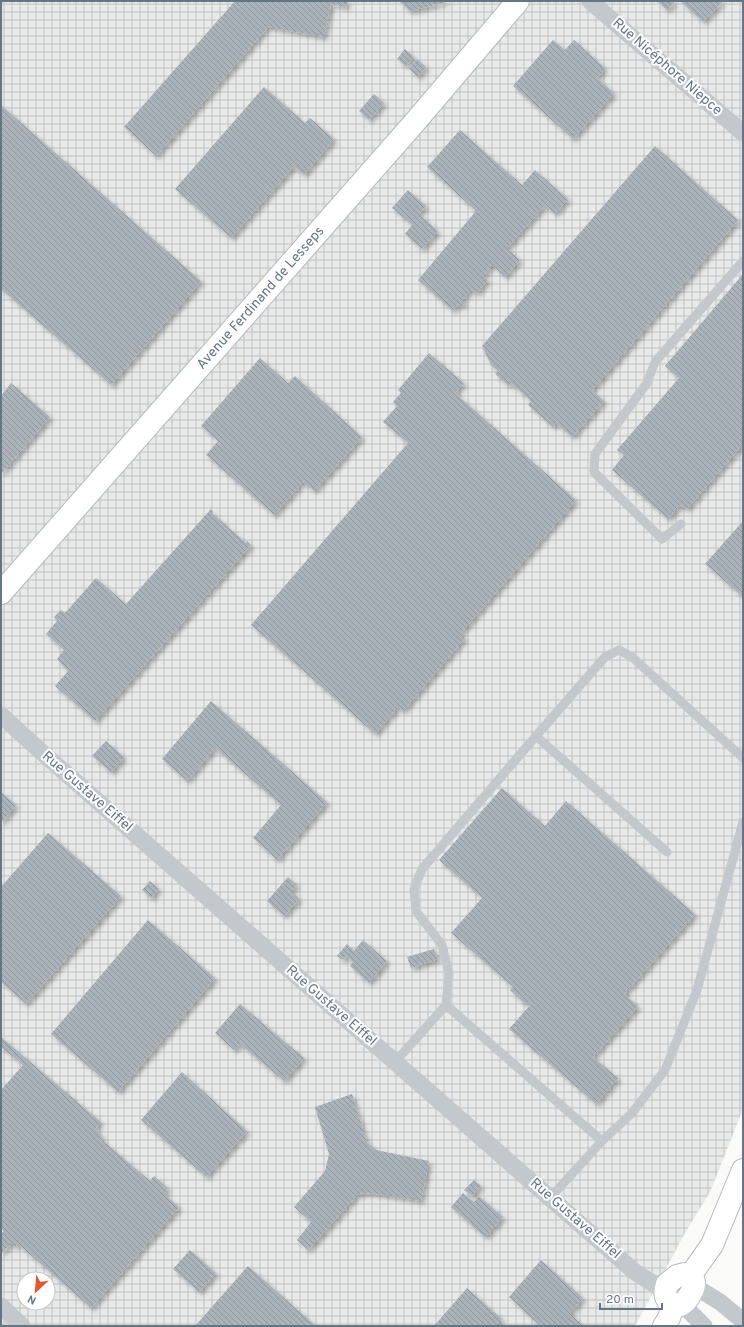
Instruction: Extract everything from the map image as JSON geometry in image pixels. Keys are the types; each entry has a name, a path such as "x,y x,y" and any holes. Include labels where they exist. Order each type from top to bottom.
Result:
{"main road":[{"name":"Avenue Ferdinand de Lesseps","path":"1,593 415,122 518,1"},
{"path":"664,1326 669,1318 673,1301 667,1284 677,1276 684,1274 692,1281 712,1245 743,1170"}],"street":[{"name":"Rue Nicéphore Niepce","path":"590,1 743,133"},
{"name":"Rue Gustave Eiffel","path":"1,715 635,1272 704,1326"},
{"path":"692,1281 743,1321"},
{"path":"1,1306 22,1326"}],"lane":[{"path":"681,524 662,539 594,472 595,454 648,383 655,362 743,261"},
{"path":"396,1062 446,1005 449,974 442,945 416,911 414,888 422,869 605,657 620,650 632,657 743,758"},
{"path":"536,736 667,852"},
{"path":"550,1198 602,1141 632,1113 665,1070 697,990 743,822"},
{"path":"446,1005 602,1141"}],"shaded area":[{"path":"1,1 743,1 743,1109 710,1192 685,1233 635,1326 1,1326"}],"building":[{"path":"235,1 348,1 346,7 331,4 324,37 268,27 156,156 124,127"},
{"path":"399,1 447,1 447,2 410,11"},
{"path":"657,1 675,1 667,10"},
{"path":"680,1 723,1 703,22"},
{"path":"553,40 565,50 574,40 605,68 597,78 614,93 573,139 513,86"},
{"path":"405,49 414,57 406,66 397,59"},
{"path":"417,59 426,67 418,77 409,69"},
{"path":"264,87 305,123 310,118 334,139 304,175 294,166 231,238 175,189"},
{"path":"374,94 384,103 369,120 359,111"},
{"path":"1,105 201,281 111,385 1,289"},
{"path":"460,130 522,185 535,170 568,199 555,214 545,205 507,248 520,260 505,277 492,265 483,276 488,280 476,294 472,289 462,300 465,303 461,307 458,304 453,311 418,280 476,211 427,167"},
{"path":"655,146 738,220 592,390 604,401 572,437 556,423 553,427 528,405 531,401 511,383 509,386 495,374 498,371 491,365 482,346"},
{"path":"408,190 426,206 419,214 438,231 422,249 405,234 412,225 392,208"},
{"path":"743,274 743,444 687,509 680,505 668,519 612,470 624,455 617,450 679,378 665,366"},
{"path":"429,353 464,383 455,393 576,500 460,634 465,638 403,711 398,707 375,734 251,625 408,443 383,422 397,406 393,402 401,393 398,390"},
{"path":"260,358 288,383 295,376 362,437 314,491 303,482 274,515 206,455 218,441 201,426"},
{"path":"11,383 50,417 1,474 1,396"},
{"path":"211,509 213,512 212,513 246,543 247,541 251,545 95,721 55,686 68,671 57,659 64,650 46,634 57,621 54,617 61,610 65,613 96,578 126,604"},
{"path":"743,521 743,597 705,564"},
{"path":"211,701 327,802 277,860 253,838 281,805 215,748 187,781 162,759"},
{"path":"106,741 124,757 111,772 92,756"},
{"path":"502,788 545,826 566,801 695,914 624,994 638,1006 593,1057 618,1078 596,1104 509,1029 531,1004 529,1002 525,1004 510,990 513,987 451,933 482,898 439,860"},
{"path":"1,792 16,805 1,823"},
{"path":"48,833 121,896 26,1004 1,982 1,887"},
{"path":"288,877 297,885 291,891 299,899 284,916 267,901"},
{"path":"150,881 159,889 151,898 142,890"},
{"path":"148,920 215,978 118,1092 51,1034"},
{"path":"363,940 387,961 369,983 350,966 353,962 346,956 343,960 337,956 347,944 354,951"},
{"path":"434,949 438,959 411,968 407,957"},
{"path":"240,1004 304,1058 284,1081 240,1044 234,1050 215,1033"},
{"path":"1,1037 101,1122 95,1129 102,1135 100,1138 150,1181 154,1176 168,1188 164,1194 179,1207 91,1308 56,1277 56,1271 49,1271 18,1244 15,1247 11,1243 1,1254 1,1234 4,1231 1,1229 1,1090 23,1065 1,1047"},
{"path":"182,1072 247,1131 206,1177 141,1120"},
{"path":"352,1094 367,1142 376,1150 429,1161 421,1201 370,1193 358,1194 308,1250 297,1240 311,1222 294,1207 325,1171 329,1154 315,1107"},
{"path":"474,1180 481,1186 472,1196 464,1190"},
{"path":"463,1193 474,1202 479,1196 503,1217 485,1237 451,1207"},
{"path":"190,1250 216,1273 199,1292 173,1269"},
{"path":"541,1260 583,1298 570,1313 582,1325 581,1326 538,1326 539,1325 509,1297"},
{"path":"248,1266 316,1326 195,1326"},
{"path":"467,1288 502,1319 495,1326 434,1326"}]}
